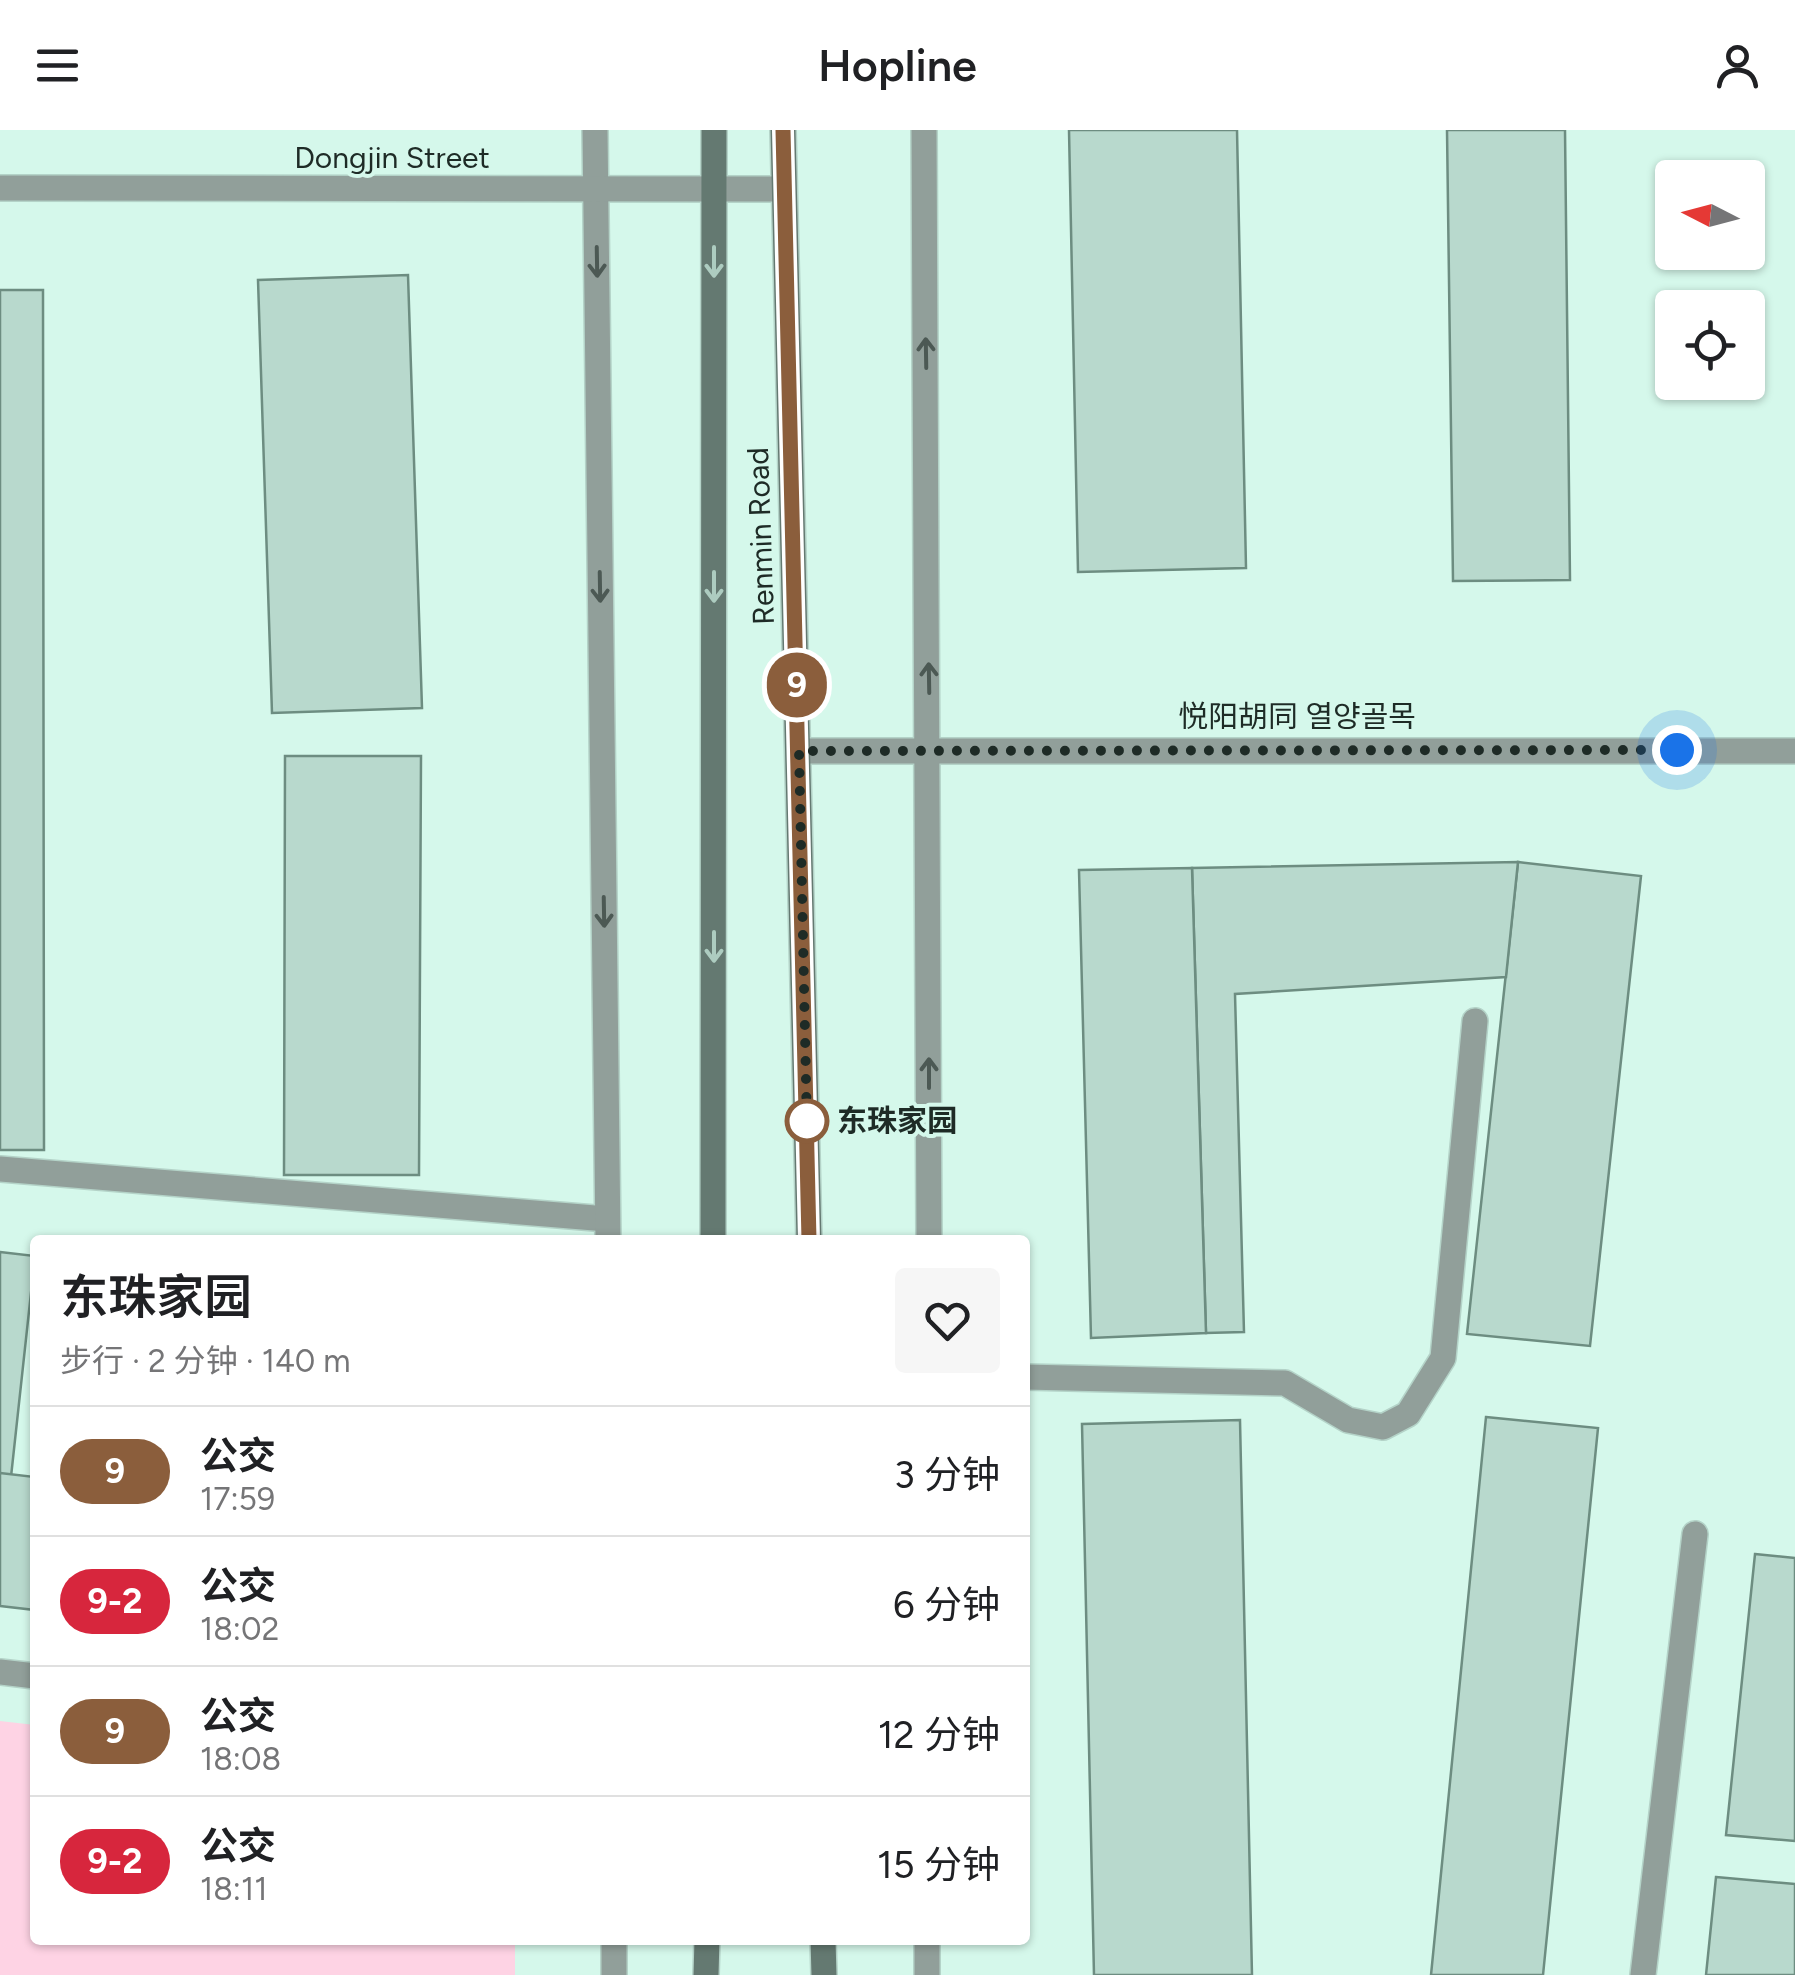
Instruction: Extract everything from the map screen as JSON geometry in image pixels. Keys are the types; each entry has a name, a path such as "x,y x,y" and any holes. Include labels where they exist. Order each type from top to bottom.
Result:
{"main road":[{"name":"Renmin Road","path":"714,130 714,1235"},
{"name":"Renmin Road","path":"783,130 809,1235"},
{"path":"706,1945 706,1975"},
{"path":"823,1945 824,1975"}],"street":[{"path":"0,1168 608,1229 595,130"},
{"path":"924,130 930,748 929,1235"},
{"name":"Dongjin Street","path":"0,188 596,192 783,189"},
{"name":"悦阳胡同 열양골목","path":"799,751 1795,751"},
{"path":"1030,1378 1284,1383 1348,1420 1382,1427 1408,1414 1443,1358 1475,1021"},
{"path":"1642,1975 1695,1534"},
{"path":"0,1672 30,1675"},
{"path":"614,1945 614,1975"},
{"path":"927,1975 928,1945"}],"shaded area":[{"path":"0,1721 30,1724 30,1945 515,1945 515,1975 0,1975"}],"building":[{"path":"1069,130 1237,130 1246,568 1078,572"},
{"path":"1447,130 1565,130 1570,580 1453,581"},
{"path":"408,275 422,708 272,713 258,280"},
{"path":"0,290 43,290 44,1150 0,1150"},
{"path":"285,756 421,756 419,1175 284,1175"},
{"path":"1518,862 1641,876 1590,1346 1467,1334"},
{"path":"1518,862 1506,977 1235,994 1244,1332 1206,1333 1192,868"},
{"path":"1192,868 1206,1333 1091,1338 1079,870"},
{"path":"0,1252 30,1255 30,1302 0,1578"},
{"path":"1486,1417 1598,1428 1543,1975 1431,1975"},
{"path":"1240,1420 1252,1975 1094,1975 1082,1424"},
{"path":"0,1473 30,1476 30,1609 0,1606"},
{"path":"1755,1554 1795,1558 1795,1841 1726,1835"},
{"path":"1716,1877 1795,1884 1795,1975 1706,1975"}],"bus line":[{"name":"9","path":"783,130 809,1235"}],"place":[{"name":"东珠家园","path":"807,1121"}],"route":[{"path":"807,1121 807,1127 799,751 1677,750"}]}
